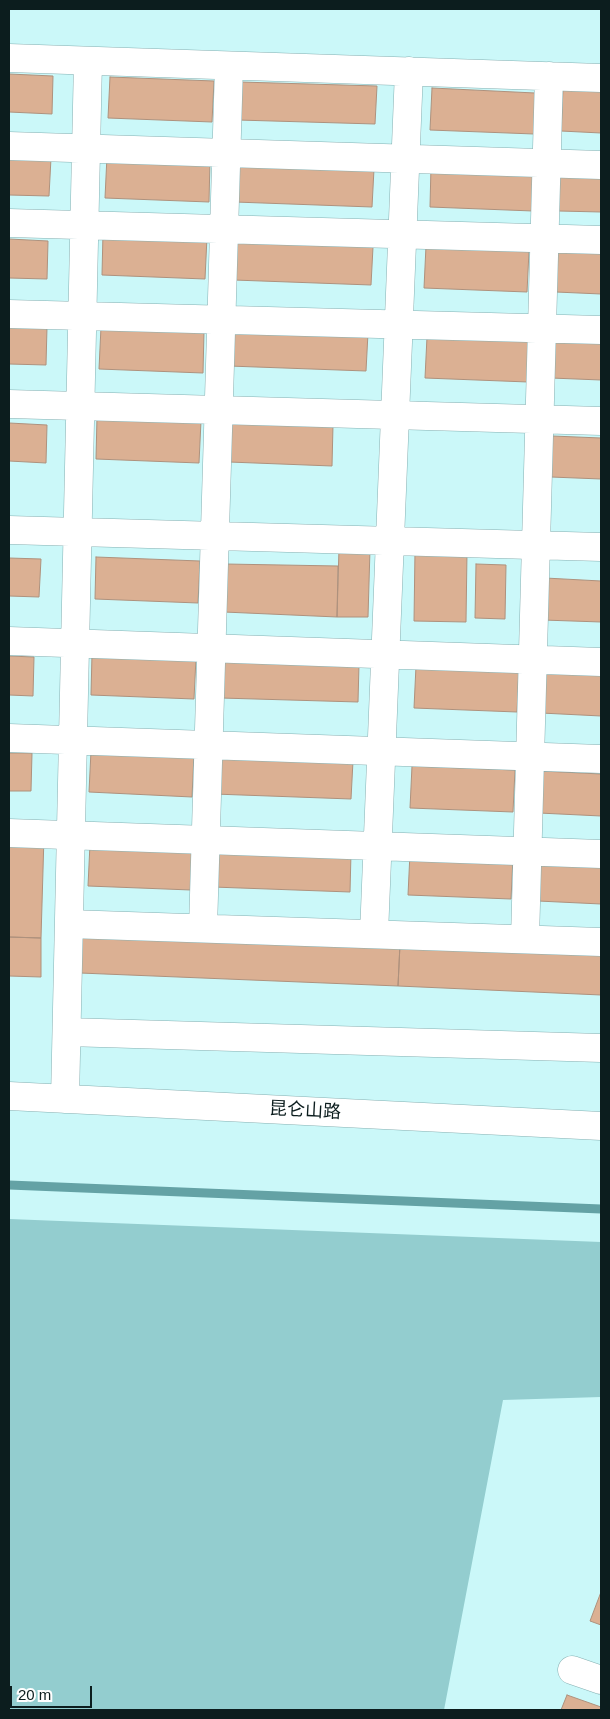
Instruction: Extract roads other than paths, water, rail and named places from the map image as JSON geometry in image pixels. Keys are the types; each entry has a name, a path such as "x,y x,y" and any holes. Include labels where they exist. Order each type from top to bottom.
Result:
{"street":[{"path":"9,58 601,78"},
{"path":"66,1099 88,61"},
{"path":"202,928 229,66"},
{"path":"374,934 409,71"},
{"path":"525,939 549,76"},
{"path":"9,146 601,164"},
{"path":"9,223 601,240"},
{"path":"9,314 601,330"},
{"path":"9,404 601,421"},
{"path":"9,530 601,547"},
{"path":"9,641 601,662"},
{"path":"9,738 601,759"},
{"path":"9,833 601,854"},
{"path":"69,924 601,942"},
{"path":"67,1032 601,1048"},
{"name":"昆仑山路","path":"9,1096 601,1126"},
{"path":"572,1670 601,1680"}],"waterway":[{"path":"9,1185 601,1209"}]}
